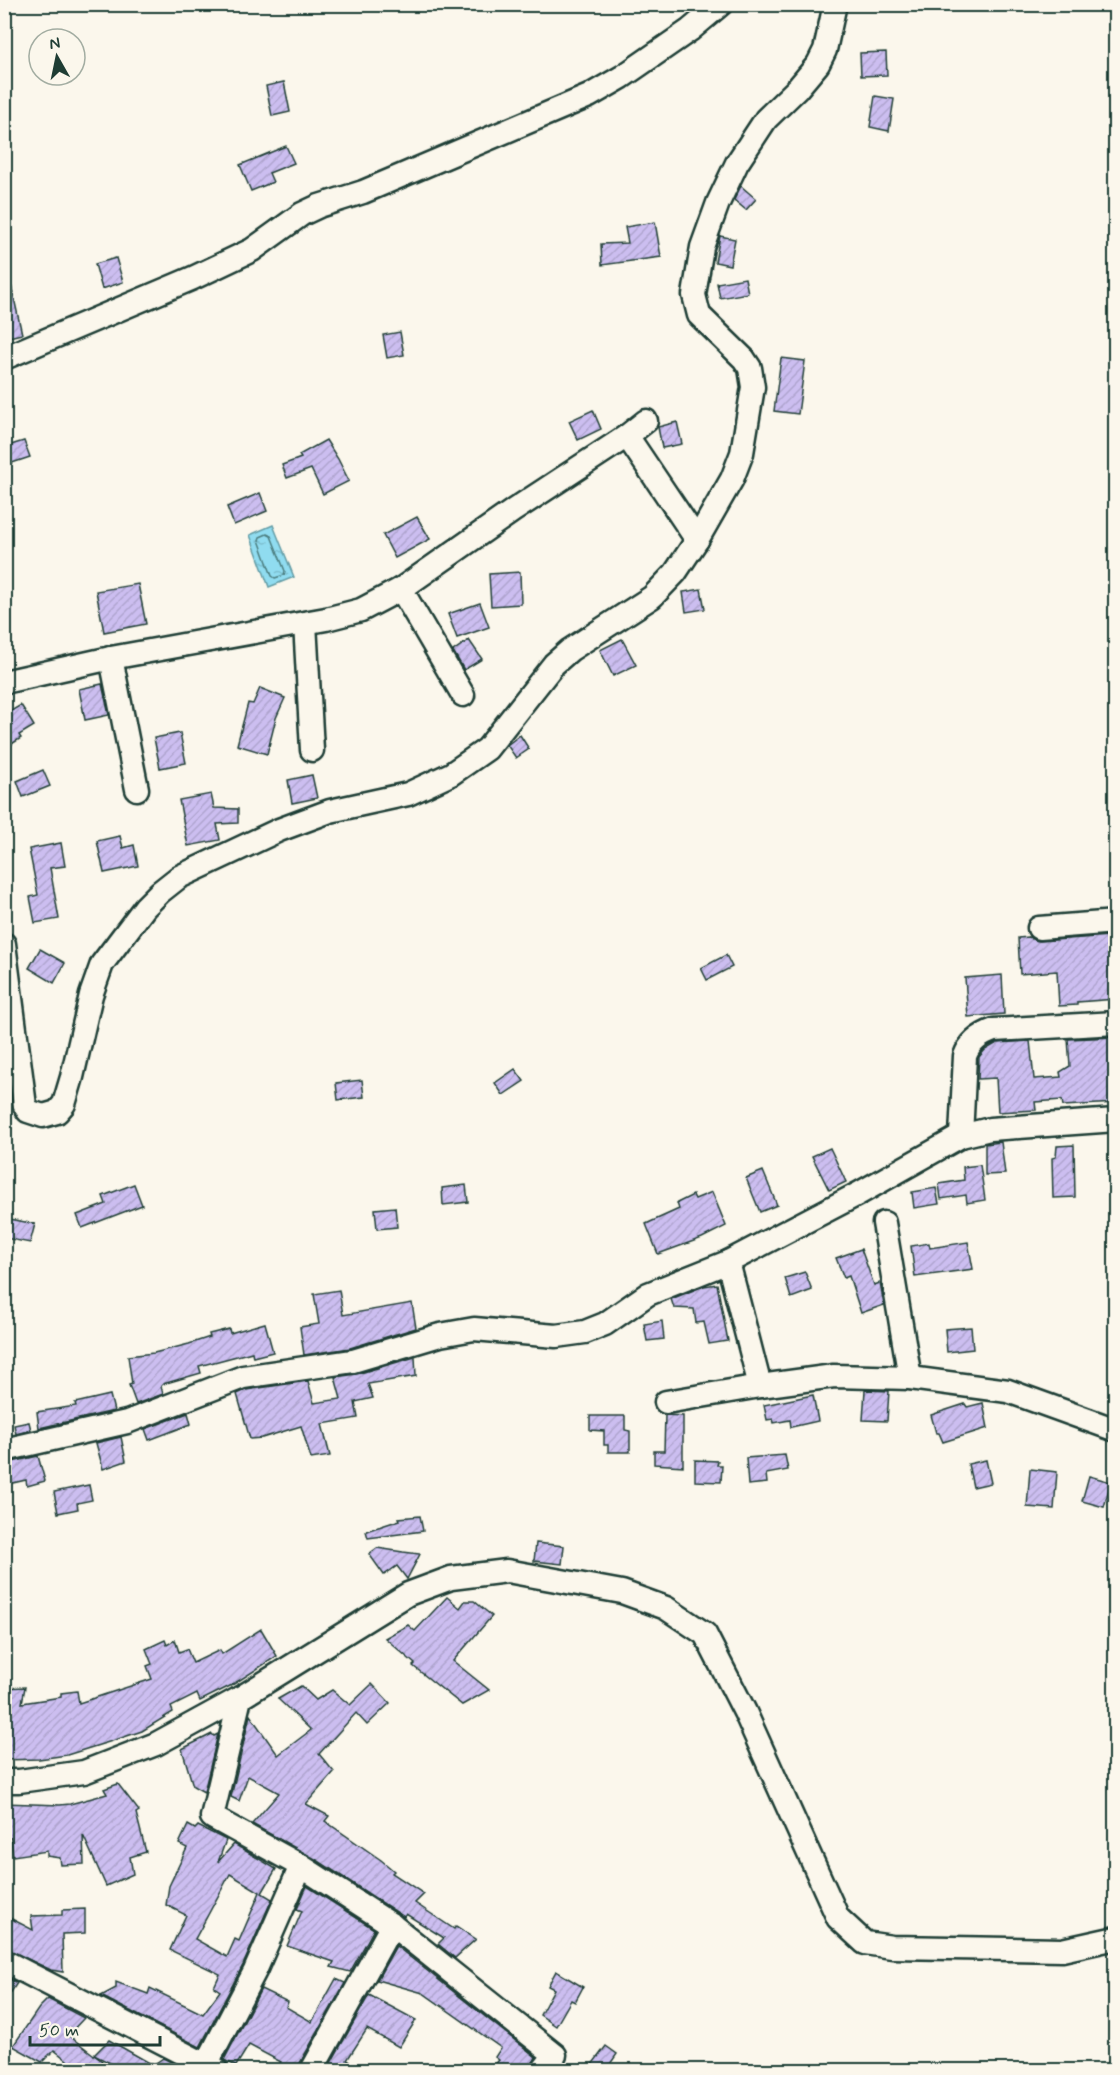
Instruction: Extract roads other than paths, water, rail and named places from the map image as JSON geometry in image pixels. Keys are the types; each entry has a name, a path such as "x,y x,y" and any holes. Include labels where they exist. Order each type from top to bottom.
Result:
{"street":[{"path":"4,358 193,278 252,250 302,214 319,206 363,192 590,96 632,71 690,30 721,4"},
{"path":"4,944 25,1107 43,1116 50,1115 57,1112 64,1104 91,995 102,964 160,892 179,878 279,830 330,811 408,794 451,774 487,749 540,680 570,650 651,597 675,573 732,479 742,453 753,387 750,368 744,359 699,315 696,305 696,283 702,247 717,203 766,118 797,89 818,64 825,50 835,4"},
{"path":"4,682 111,658 305,623 362,610 401,589 513,510 627,436 646,421"},
{"path":"627,436 697,540"},
{"path":"401,589 463,695"},
{"path":"305,623 312,750"},
{"path":"111,658 137,789"},
{"path":"1039,928 1116,922"},
{"path":"961,1136 964,1062 968,1048 976,1039 994,1030 1116,1023"},
{"path":"4,1450 127,1422 243,1377 353,1360 448,1334 482,1329 556,1336 585,1332 605,1324 655,1290 728,1262 858,1194 961,1136 990,1129 1116,1120"},
{"path":"884,1223 910,1378"},
{"path":"728,1262 760,1386"},
{"path":"666,1402 834,1376 910,1378 1008,1391 1116,1430"},
{"path":"4,1781 84,1772 156,1744 240,1698 408,1594 451,1578 507,1571 622,1592 666,1608 705,1634 745,1712 838,1918 865,1943 892,1947 1062,1950 1116,1938"},
{"path":"240,1698 212,1817 301,1866 393,1925 555,2055 543,2070"},
{"path":"4,1961 207,2069 255,1971 301,1866"},
{"path":"312,2070 393,1925"}],"water":[{"path":"273,525 294,577 269,587 250,535"}]}
